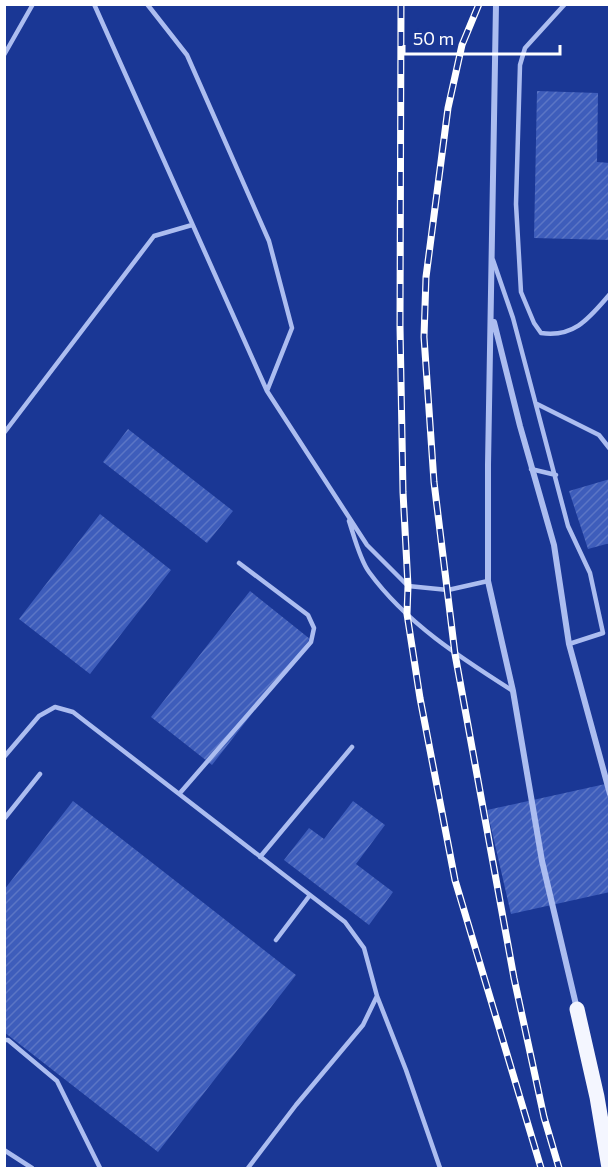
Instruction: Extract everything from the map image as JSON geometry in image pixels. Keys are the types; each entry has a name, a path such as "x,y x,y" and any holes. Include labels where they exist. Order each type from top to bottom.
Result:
{"main road":[{"path":"577,1009 597,1097 609,1168"}],"street":[{"path":"496,4 488,581 513,691 542,861 577,1009"},
{"path":"491,312 531,469 554,545 569,644 609,794"}],"lane":[{"path":"4,54 33,4"},
{"path":"94,4 267,391 367,545 408,586 447,590 488,581"},
{"path":"147,4 187,55 269,242 292,328 267,391"},
{"path":"565,4 525,48 520,65 516,204 521,292 534,323 542,333 551,335 585,323 609,294"},
{"path":"4,433 154,236 192,225"},
{"path":"492,257 513,318 568,526 590,573 603,633"},
{"path":"537,405 599,435 609,449"},
{"path":"531,469 556,475"},
{"path":"345,510 367,571 407,614 455,654 513,691"},
{"path":"180,793 311,642 314,628 308,615 239,563"},
{"path":"569,644 603,633 609,627"},
{"path":"4,757 39,716 55,707 73,712 345,922 364,948 377,996 440,1168"},
{"path":"260,857 352,747"},
{"path":"4,819 40,774"},
{"path":"276,940 310,895"},
{"path":"248,1168 296,1105 363,1025 377,996"},
{"path":"4,1040 57,1082 100,1168"},
{"path":"4,1150 32,1168"}],"building":[{"path":"537,91 598,93 597,162 610,163 610,240 534,238"},
{"path":"128,429 233,511 207,543 103,462"},
{"path":"610,479 610,543 588,549 569,491"},
{"path":"100,514 171,570 90,674 19,619"},
{"path":"250,591 310,639 212,765 151,717"},
{"path":"610,783 610,892 511,914 487,810"},
{"path":"73,801 296,975 158,1152 4,1032 4,890"},
{"path":"353,801 385,825 356,864 393,892 369,925 284,860 309,828 324,839"}],"railway":[{"path":"401,4 400,326 407,614 420,698 455,880 541,1168"},
{"path":"479,4 462,45 448,108 426,277 424,337 434,482 455,654 514,978 544,1117 559,1168"}]}
